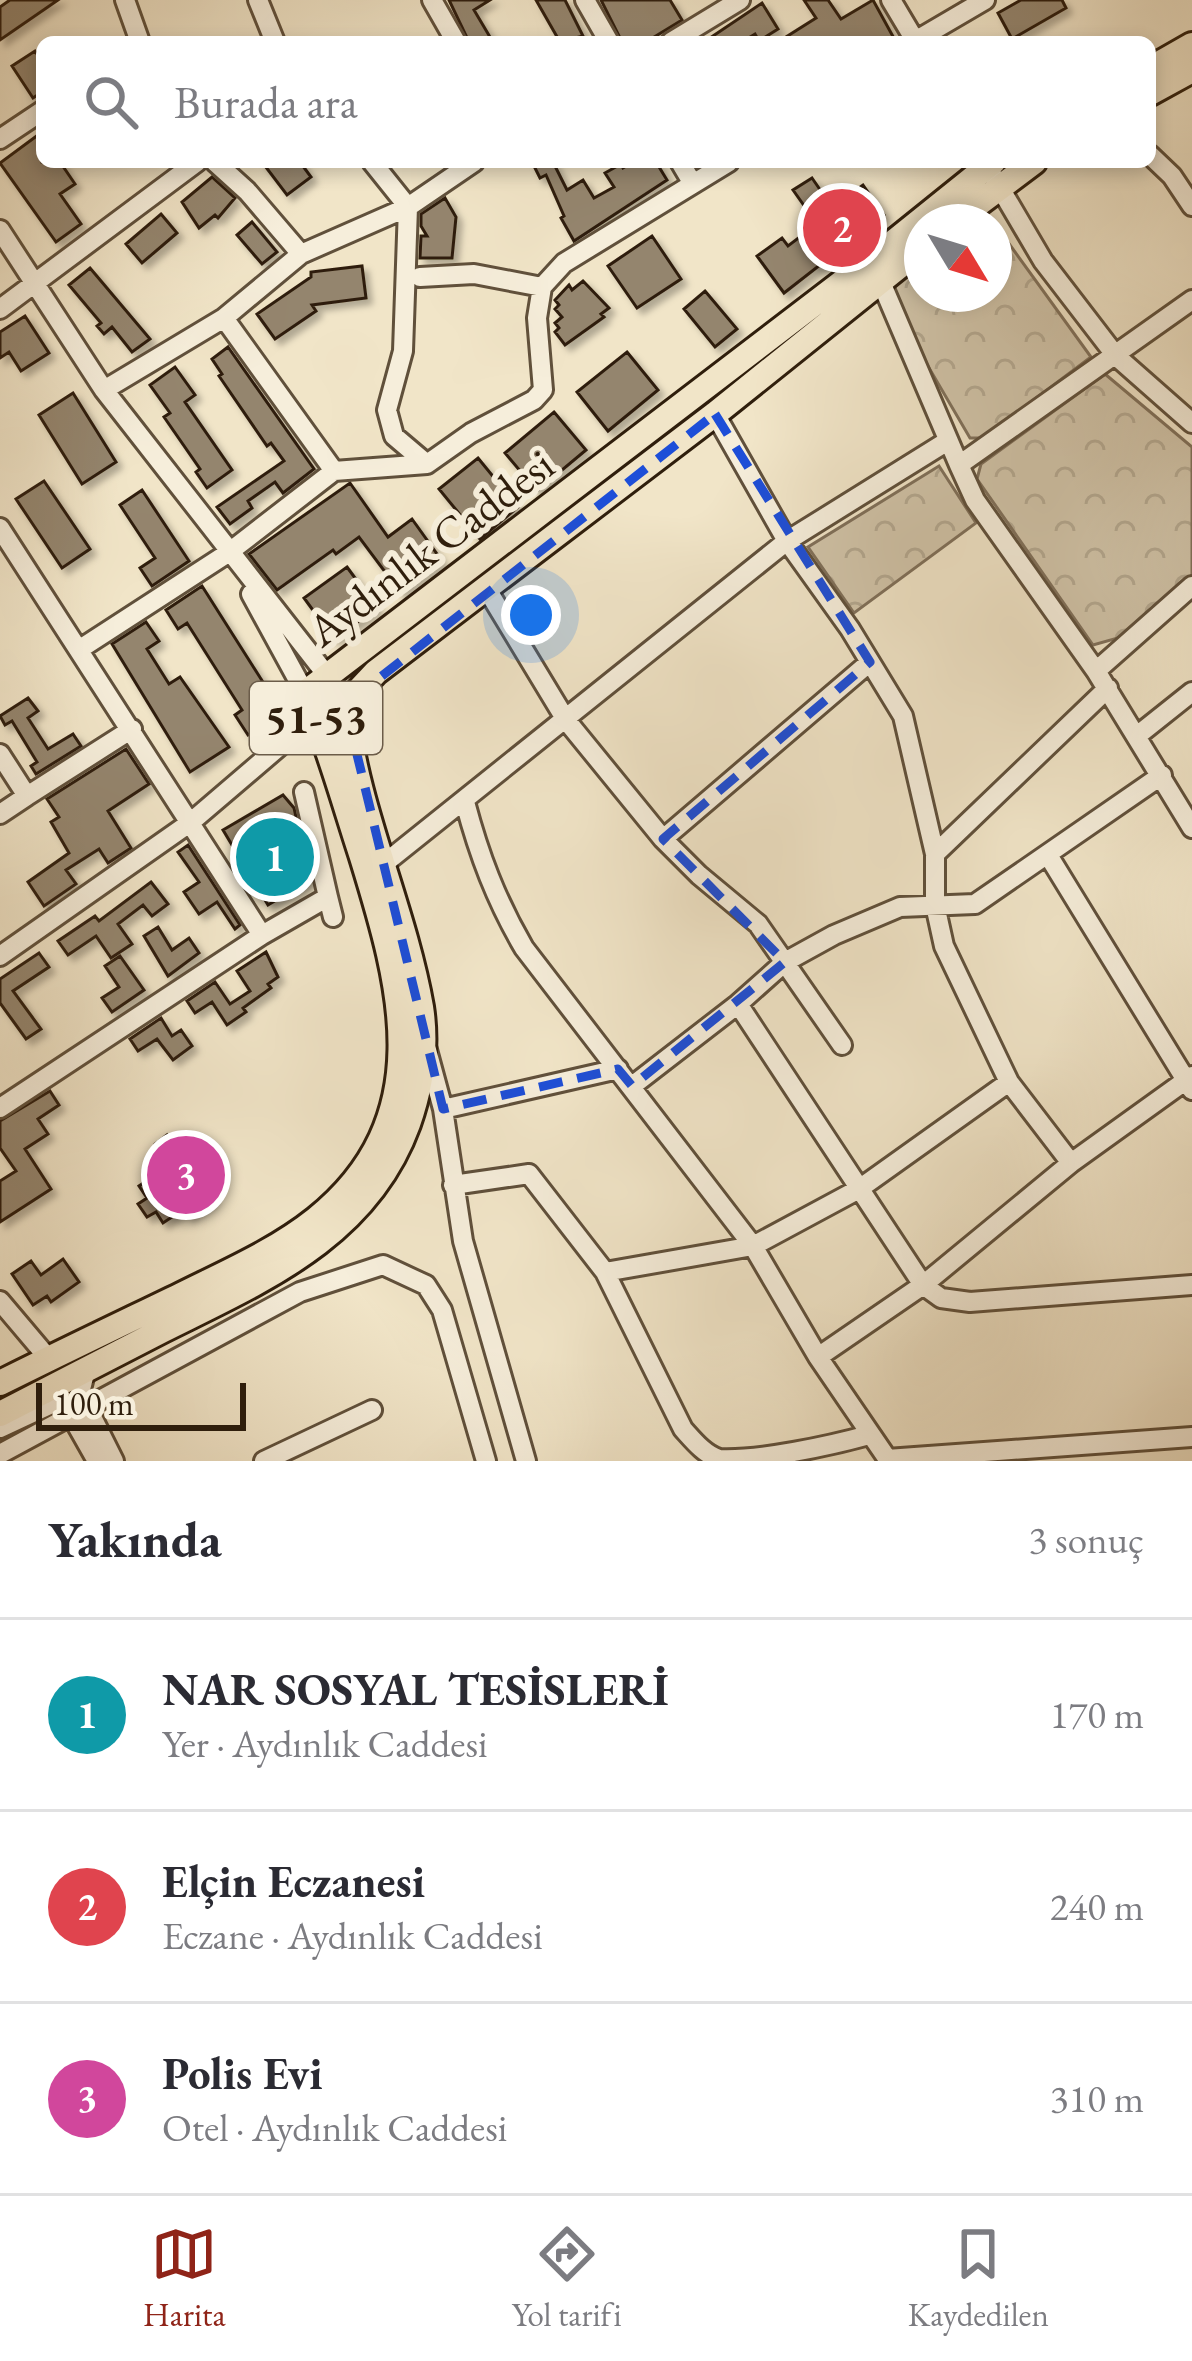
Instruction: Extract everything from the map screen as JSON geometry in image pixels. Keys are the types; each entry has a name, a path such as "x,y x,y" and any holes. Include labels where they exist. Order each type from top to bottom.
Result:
{"main road":[{"path":"1156,65 1192,45"},
{"path":"1156,90 1192,70"},
{"name":"Aydınlık Caddesi","path":"967,204 991,169"},
{"name":"Aydınlık Caddesi","path":"313,712 329,678 991,169"},
{"name":"Aydınlık Caddesi","path":"0,1414 275,1274 348,1221 374,1190 403,1138 421,1075 419,999 349,742 345,705 376,672 715,414 904,263"},
{"path":"313,712 345,705"},
{"name":"51-53","path":"0,1383 224,1274 298,1232 352,1184 384,1131 402,1068 400,1002 371,887 313,712"}],"street":[{"path":"124,0 138,36"},
{"path":"259,0 273,36"},
{"path":"432,0 453,36"},
{"path":"585,0 606,36"},
{"path":"681,36 740,0"},
{"path":"891,0 912,36"},
{"path":"925,36 985,0"},
{"path":"0,139 36,115"},
{"path":"1156,161 1192,206"},
{"path":"0,309 188,168"},
{"path":"222,168 248,191 301,254"},
{"path":"377,168 407,207 404,351 387,410 394,436 427,464"},
{"path":"104,390 224,318 301,254 407,207 465,168"},
{"path":"684,168 693,184"},
{"path":"80,650 228,554 334,471 427,464 534,400 543,390 537,317 542,286 564,262 719,168"},
{"path":"991,169 1043,261 1116,356 1192,423"},
{"path":"0,230 104,390 329,678 345,705"},
{"path":"420,277 474,274 542,286"},
{"path":"880,282 975,500 1108,688 1192,828"},
{"path":"959,465 1192,300"},
{"path":"224,318 334,471"},
{"path":"715,414 787,541 902,716 935,854 935,905 944,946 1010,1082 1071,1163"},
{"path":"385,863 787,541 946,442"},
{"path":"0,528 259,930"},
{"path":"0,956 191,822 313,712 228,554"},
{"path":"485,586 566,720 663,839 758,925 842,1045"},
{"path":"1096,671 1192,586"},
{"path":"663,839 870,662"},
{"path":"935,854 1108,688"},
{"path":"1138,735 1192,692"},
{"path":"0,814 131,729"},
{"path":"0,754 28,796"},
{"path":"632,1086 785,962 900,907 975,904 1162,776"},
{"path":"0,1108 259,930 329,900 304,792"},
{"path":"465,802 489,881 524,948 753,1246 818,1357 888,1460 1119,1452 1192,1437"},
{"path":"818,1357 923,1285 1071,1163 1190,1082 1048,855"},
{"path":"738,1004 923,1285 941,1298 970,1302 1192,1285"},
{"path":"423,1034 443,1109 463,1241 526,1461"},
{"path":"443,1109 618,1069"},
{"path":"605,1272 753,1246 859,1190 1010,1082"},
{"path":"454,1185 529,1174 605,1272 683,1429 702,1449 721,1460 776,1460 868,1435"},
{"path":"0,1454 300,1292 383,1265 426,1286 442,1310 486,1461"},
{"path":"0,1300 49,1359"},
{"path":"86,1370 80,1412 97,1461"},
{"path":"0,1428 62,1399 80,1412 114,1461"},
{"path":"264,1461 372,1410"}],"highlighted area":[{"path":"715,414 870,662 663,839 785,962 632,1086 618,1069 443,1109 345,705"}],"green space":[{"path":"1012,248 1091,357 983,438 970,438 884,291 904,276 904,312 1012,312"},
{"path":"1105,374 1192,447 1192,575 1118,638 1093,645 977,479 981,464"},
{"path":"939,466 976,523 854,613 808,547"}],"building":[{"path":"10,0 58,0 0,40 0,7"},
{"path":"449,0 490,0 474,10 489,36 466,36"},
{"path":"536,0 565,0 583,36 557,36"},
{"path":"601,0 670,0 682,20 656,36 619,36"},
{"path":"804,0 828,0 841,19 873,0 893,36 788,36 816,18"},
{"path":"1021,0 1062,0 1066,8 1017,36 1010,36 998,13"},
{"path":"762,3 778,29 767,36 713,36"},
{"path":"35,51 36,96 33,98 12,66"},
{"path":"36,136 36,168 64,168 75,184 60,194 81,224 56,242 0,163"},
{"path":"267,168 304,168 311,177 287,195"},
{"path":"535,168 556,168 567,190 583,180 594,198 614,187 605,173 614,168 660,168 667,180 574,241 546,175 540,178"},
{"path":"212,177 235,198 218,218 215,215 199,228 182,202"},
{"path":"812,178 832,207 863,185 884,215 784,293 757,256 782,238 788,246 817,224 793,190"},
{"path":"445,198 456,217 452,258 420,258 421,236 427,236 421,214"},
{"path":"161,214 177,233 142,263 126,244"},
{"path":"252,222 277,252 262,264 237,235"},
{"path":"652,236 681,279 637,308 608,266"},
{"path":"362,266 366,298 312,305 316,311 275,339 257,314 311,277 311,272"},
{"path":"90,268 150,339 132,352 112,327 104,334 97,326 101,323 69,285"},
{"path":"583,281 609,308 601,314 604,317 565,345 555,332 559,328 555,323 562,317 555,300 569,285 572,290"},
{"path":"705,291 737,329 715,347 684,309"},
{"path":"25,316 49,353 21,371 9,352 0,358 0,332"},
{"path":"228,347 314,469 283,493 275,482 248,501 252,508 230,524 217,507 284,461 271,443 267,446 219,376 212,359"},
{"path":"627,352 658,390 608,431 577,392"},
{"path":"175,367 195,395 185,402 232,470 207,488 196,472 200,469 164,417 170,413 150,385"},
{"path":"73,393 116,462 82,484 39,415"},
{"path":"554,412 586,450 537,491 505,453"},
{"path":"478,458 518,507 480,539 439,489"},
{"path":"44,481 90,549 62,568 16,499"},
{"path":"350,483 388,537 412,519 442,561 400,592 359,537 277,590 249,554"},
{"path":"142,490 189,561 152,586 140,568 155,558 120,505"},
{"path":"347,567 377,608 334,639 304,598"},
{"path":"202,586 282,712 248,735 235,715 242,710 187,623 178,629 166,610"},
{"path":"146,622 159,641 147,649 169,684 180,677 229,747 190,772 112,644"},
{"path":"28,698 38,711 28,718 48,749 73,734 81,746 36,774 31,766 37,762 12,721 5,725 0,716"},
{"path":"126,749 149,784 108,811 131,848 108,863 99,849 66,870 76,884 44,906 28,882 69,853 51,822 59,817 47,799"},
{"path":"283,795 294,808 310,880 268,905 223,830"},
{"path":"188,845 240,925 235,929 217,902 199,914 184,892 199,882 178,852"},
{"path":"151,882 168,904 152,916 143,905 118,924 132,944 111,958 96,936 68,955 58,941 95,916 99,921"},
{"path":"158,927 172,950 189,938 199,953 168,976 144,936"},
{"path":"266,952 278,977 243,1008 246,1012 227,1025 212,1002 195,1013 187,1001 215,982 230,1004 250,991 237,971"},
{"path":"39,953 49,967 13,991 41,1029 26,1039 0,1003 0,979"},
{"path":"120,956 144,990 112,1012 102,998 119,987 105,966"},
{"path":"161,1018 172,1036 181,1030 192,1046 173,1060 157,1039 138,1051 130,1039"},
{"path":"50,1091 59,1105 38,1119 48,1134 25,1149 51,1189 0,1222 0,1181 16,1171 0,1148 0,1121"},
{"path":"167,1135 178,1152 189,1144 209,1159 213,1181 203,1187 211,1200 188,1216 184,1209 163,1223 156,1212 147,1217 138,1204 147,1198 139,1186 166,1168 151,1165 155,1144"},
{"path":"63,1259 79,1282 51,1302 47,1296 33,1305 12,1274 31,1261 41,1275"}],"place":[{"name":"Elçin Eczanesi","path":"842,228"},
{"name":"NAR SOSYAL TESİSLERİ","path":"275,857"},
{"name":"Polis Evi","path":"186,1175"}]}
